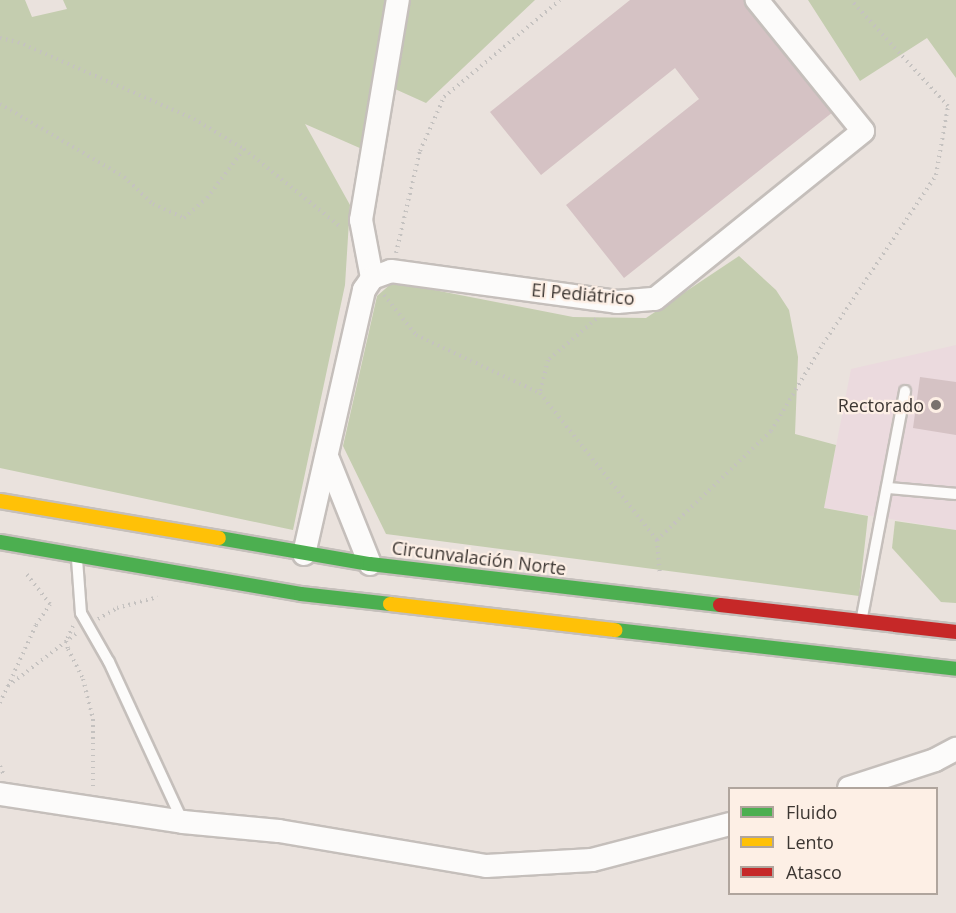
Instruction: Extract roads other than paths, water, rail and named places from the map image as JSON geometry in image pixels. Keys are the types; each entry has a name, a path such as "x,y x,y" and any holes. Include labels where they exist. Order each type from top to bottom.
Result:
{"highway":[{"name":"Circunvalación Norte","path":"0,501 306,568 370,564 663,598 859,640 956,669"},
{"name":"Circunvalación Norte","path":"0,542 272,589 338,598 859,640 956,632"},
{"path":"272,589 306,568 338,598"}],"street":[{"path":"306,568 364,290 381,274 367,255 361,220 398,0"},
{"name":"El Pediátrico","path":"381,274 617,302 655,299 863,130 758,0"},
{"path":"328,459 370,564"},
{"path":"855,787 935,760 956,749"},
{"path":"0,794 183,822 279,831 486,866 592,860 728,824"}],"lane":[{"path":"859,640 905,391"},
{"path":"888,488 956,494"},
{"path":"77,555 81,613 109,662 183,822"}],"place":[{"name":"Rectorado","path":"936,405"}]}
